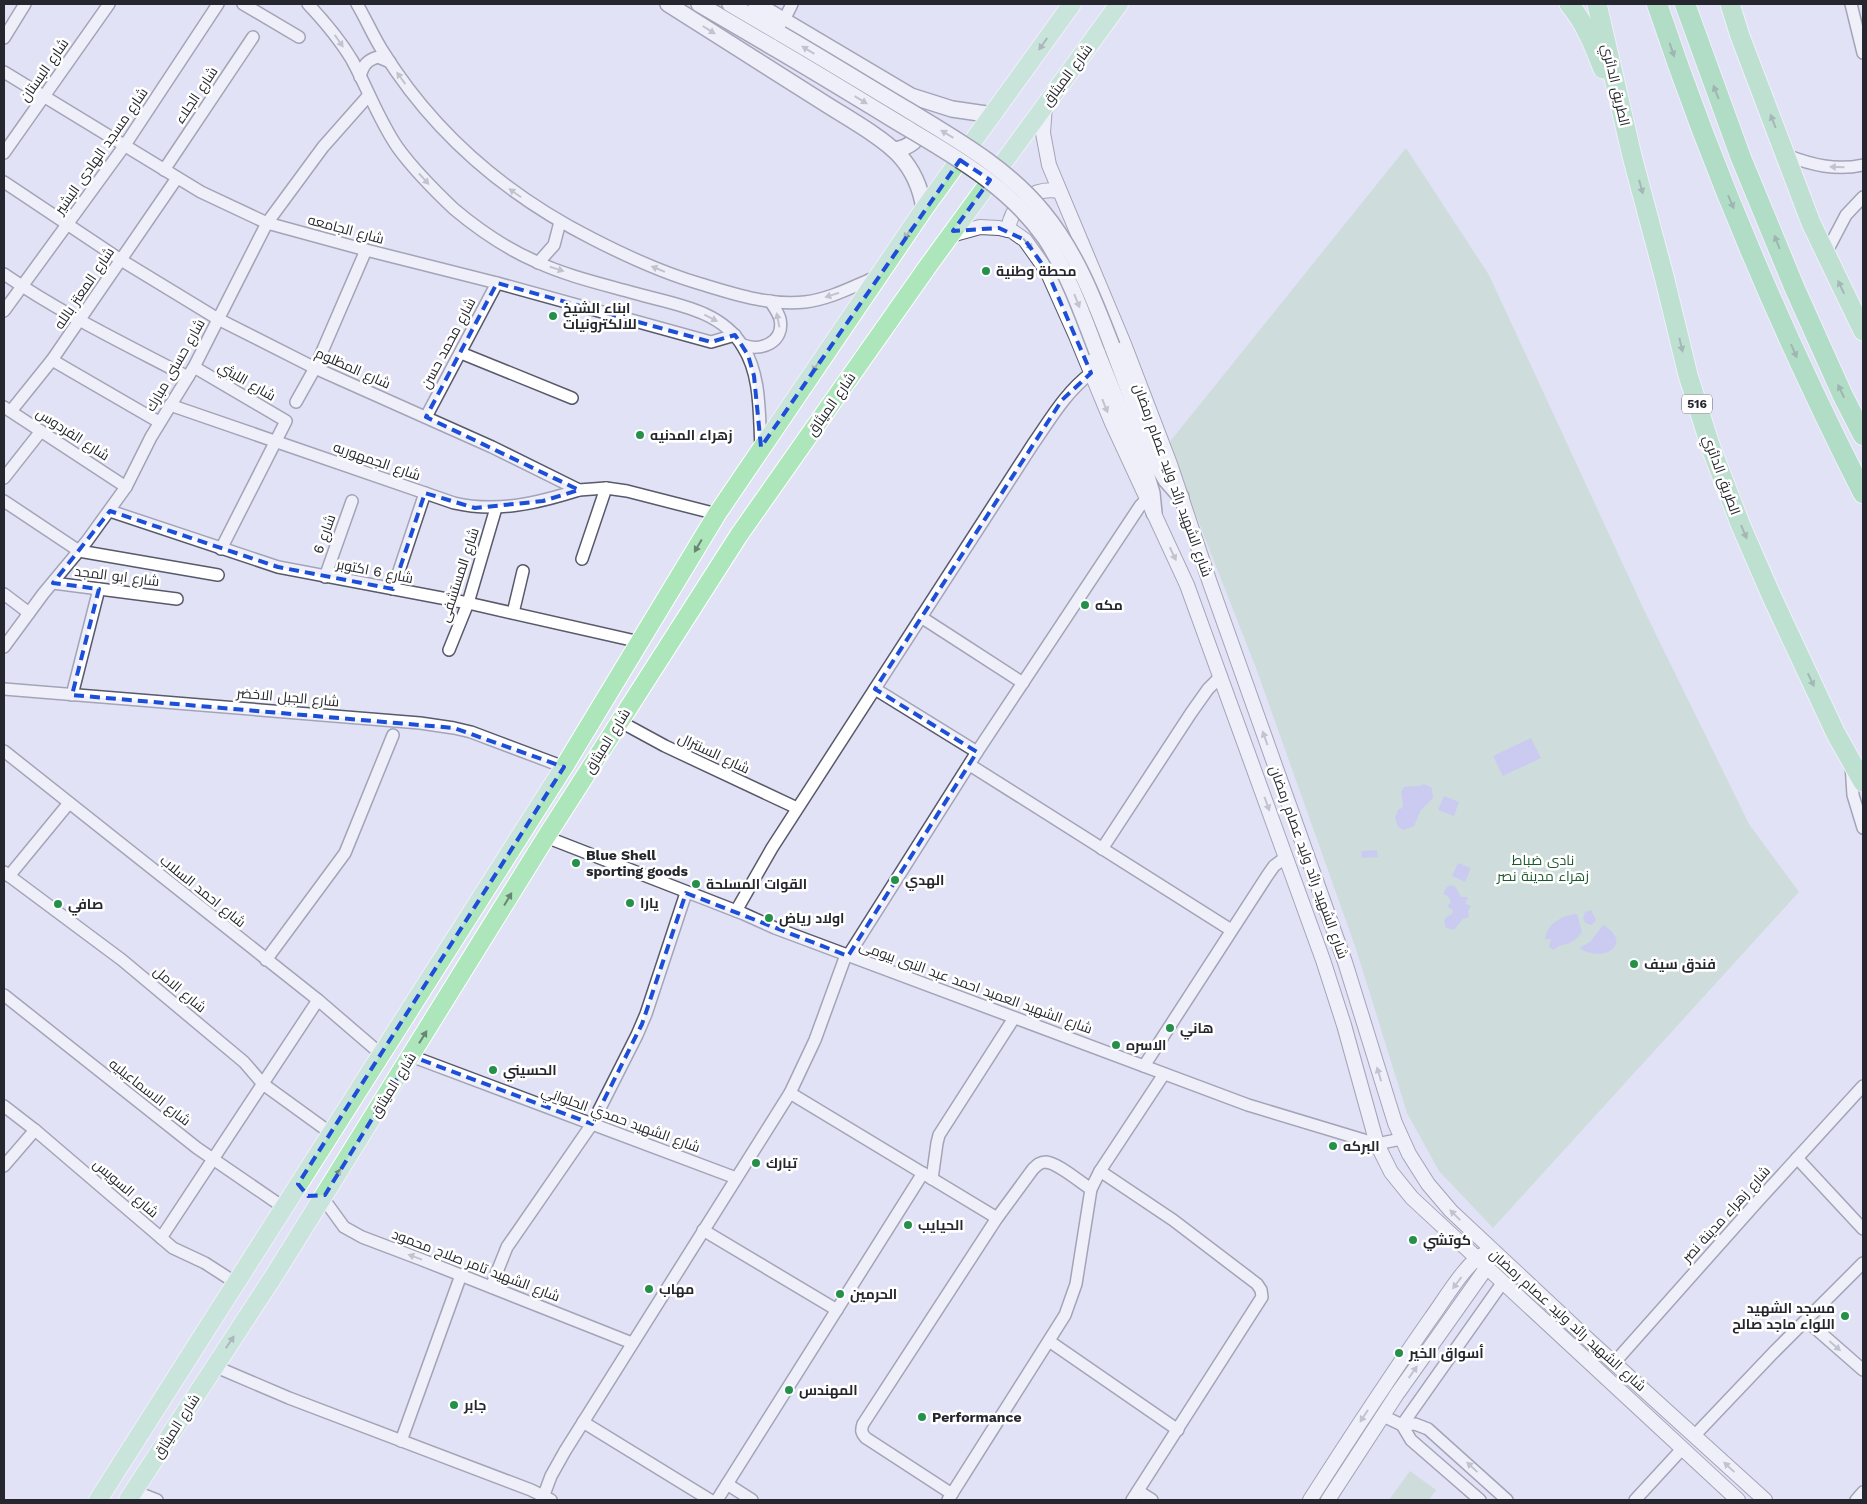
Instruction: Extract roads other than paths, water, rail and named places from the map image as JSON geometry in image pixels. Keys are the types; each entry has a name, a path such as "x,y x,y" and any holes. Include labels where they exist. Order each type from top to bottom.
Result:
{"highway":[{"name":"516","path":"1569,4 1580,18 1596,52 1632,156"},
{"name":"الطريق الدائري","path":"1597,4 1632,156 1688,375 1711,448 1741,526 1771,595 1836,734 1863,782"},
{"path":"1657,4 1696,115 1721,178 1792,346 1863,493"},
{"path":"1685,4 1742,158 1795,290 1843,396 1863,435"},
{"path":"1730,4 1740,36 1808,215 1863,331"}],"main road":[{"path":"668,4 857,124 894,150 908,165 914,176 924,209"},
{"path":"699,4 780,34 924,102 952,110 993,115"},
{"path":"730,4 780,34 1004,192 1032,222 1055,256 1105,349 1155,460 1166,480 1181,497"},
{"path":"756,4 780,34"},
{"name":"شارع الميثاق","path":"98,1500 564,767 717,514 924,209 1072,4"},
{"name":"شارع الميثاق","path":"131,1496 324,1197 546,837 744,527 1046,102 1119,4"},
{"path":"894,150 907,146 918,138 922,132 926,120 924,102"},
{"path":"1105,349 1152,493 1154,513"},
{"path":"298,1184 308,1196 324,1197"},
{"path":"273,1224 281,1222 288,1225 295,1230 298,1237"}],"street":[{"path":"4,38 25,4"},
{"name":"شارع البستان","path":"4,153 109,4"},
{"name":"شارع مسجد الهادى البشير","path":"4,311 125,145 218,4"},
{"path":"242,4 299,38"},
{"path":"308,4 342,45 397,148 438,194 486,234 538,263 608,286 683,306 717,320 735,335 743,345 754,376 761,447"},
{"path":"357,4 390,62 427,111 476,162 511,190 560,222 612,249 659,270 708,286 770,301 804,302 821,299 877,277"},
{"path":"780,34 792,4"},
{"path":"1852,4 1863,53"},
{"name":"شارع الجلاء","path":"164,170 253,36"},
{"path":"360,77 363,67 370,59 378,56 390,62"},
{"name":"شارع الجامعه","path":"4,72 201,192 268,223 497,283 710,342 735,335"},
{"name":"شارع حسنى مبارك","path":"4,647 110,511 126,487 159,422 191,372 268,223 323,147 369,95"},
{"name":"شارع الشهيد رائد وليد عصام رمضان","path":"1046,102 1043,122 1044,144 1049,165 1127,353 1170,464 1345,962 1401,1139 1418,1169 1439,1198 1492,1251 1765,1500"},
{"path":"1786,155 1810,164 1825,167 1863,164"},
{"name":"شارع المعتز بالله","path":"8,409 52,360 177,178"},
{"name":"شارع المظلوم","path":"4,182 121,260 218,319 315,368 492,447 579,490"},
{"path":"1008,230 1014,210 1023,200 1036,192 1044,190 1060,191"},
{"path":"1826,253 1846,215 1863,197"},
{"path":"538,263 554,245 560,222"},
{"name":"شارع الشهيد رائد وليد عصام رمضان","path":"951,235 980,227 1008,230 1025,240 1047,271 1112,423 1187,585 1222,676 1344,1025 1377,1144 1391,1172 1412,1198 1738,1500"},
{"path":"296,402 315,368 366,250"},
{"path":"4,274 22,287 80,321 191,372"},
{"name":"شارع محمد حسن","path":"426,417 497,283"},
{"path":"743,345 761,348 770,344 776,337 780,328 780,319 770,301"},
{"path":"461,353 572,398"},
{"path":"52,360 159,422"},
{"name":"شارع الليثي","path":"191,372 286,421 276,440"},
{"path":"736,911 797,808 1062,400 1091,373"},
{"name":"شارع الجمهوريه","path":"170,405 425,493 475,508 496,508 535,503 579,490"},
{"name":"شارع الفردوس","path":"8,409 126,487"},
{"path":"4,478 41,431"},
{"path":"221,549 276,440"},
{"path":"582,559 606,488"},
{"path":"579,490 606,488 627,491 717,514"},
{"path":"393,589 425,493"},
{"path":"214,1366 289,1398 546,1499 558,1463 790,1093 814,1040 847,955 977,752 1140,506 1147,499"},
{"path":"4,501 79,551 218,574"},
{"name":"شارع 6","path":"325,577 352,501"},
{"name":"شارع المستشفى","path":"448,650 468,603 496,508"},
{"name":"شارع 6 اكتوبر","path":"110,511 278,567 468,603 640,642"},
{"path":"513,613 523,571"},
{"name":"شارع ابو المجد","path":"53,583 178,599"},
{"path":"72,695 99,590"},
{"path":"4,594 29,613"},
{"path":"921,617 1023,683"},
{"path":"1102,850 1191,712 1208,689 1222,676"},
{"name":"شارع الجبل الاخضر","path":"4,689 445,726 477,734 564,767"},
{"path":"875,689 977,752"},
{"path":"1238,722 1257,715"},
{"name":"شارع السنترال","path":"619,721 665,746 797,808"},
{"path":"266,960 345,853 393,735"},
{"name":"شارع احمد السلاب","path":"4,751 318,1000 382,1055"},
{"path":"1851,762 1853,795 1863,828"},
{"path":"970,765 1102,850 1232,930"},
{"path":"6,874 69,803"},
{"name":"شارع الشهيد العميد احمد عبد النبى بيومى","path":"546,837 775,928 1248,1105 1377,1144 1401,1139"},
{"path":"1144,1066 1270,870 1286,857"},
{"name":"شارع الامل","path":"6,874 122,960 244,1062 262,1084 332,1134"},
{"path":"491,1287 507,1247 592,1124 642,1024 686,893"},
{"name":"شارع الاسماعيليه","path":"4,996 213,1160 283,1207"},
{"path":"161,1238 318,1000"},
{"path":"717,1500 837,1310 928,1176 939,1135 1014,1018"},
{"name":"شارع الشهيد حمدي الحلواني","path":"411,1056 736,1178"},
{"path":"1091,1189 1053,1164 1046,1162 1038,1164 997,1218 861,1429 862,1434 866,1438 950,1497 1065,1315 1076,1284 1091,1189 1100,1171 1164,1074"},
{"name":"شارع زهراء مدينة نصر","path":"1614,1363 1863,1086"},
{"path":"790,1093 997,1218"},
{"name":"شارع السويس","path":"4,1106 35,1130 173,1248 205,1262 236,1283"},
{"path":"4,1166 35,1130"},
{"path":"1797,1158 1863,1229"},
{"path":"1100,1171 1173,1220 1257,1284 1261,1290 1262,1297 1259,1304 1135,1496 1152,1500"},
{"name":"شارع الشهيد تامر صلاح محمود","path":"324,1197 337,1219 353,1233 632,1343"},
{"path":"703,1230 837,1310"},
{"path":"1310,1500 1384,1386 1457,1282 1476,1257 1492,1251"},
{"path":"1328,1500 1397,1394 1487,1267 1492,1251"},
{"path":"1695,1435 1863,1263"},
{"path":"401,1441 461,1275"},
{"path":"1402,1425 1503,1282"},
{"path":"1807,1321 1863,1370"},
{"path":"1050,1341 1178,1430"},
{"path":"1384,1386 1397,1394"},
{"path":"1383,1416 1402,1425 1415,1424 1428,1429 1508,1500"},
{"path":"583,1422 710,1500"},
{"path":"1402,1425 1411,1440 1480,1500"},
{"path":"1635,1500 1682,1449"},
{"path":"727,1484 752,1500"},
{"path":"1856,1500 1863,1492"},
{"path":"131,1496 157,1500"}],"water":[{"path":"1531,738 1541,758 1503,776 1493,756"},
{"path":"1424,784 1432,788 1433,798 1421,810 1414,826 1404,830 1398,827 1395,818 1398,810 1402,808 1401,792 1404,787"},
{"path":"1444,796 1459,802 1454,816 1438,810"},
{"path":"1377,850 1378,857 1362,858 1361,851"},
{"path":"1458,863 1471,868 1465,882 1452,876"},
{"path":"1450,885 1455,886 1461,897 1467,897 1466,904 1471,906 1468,911 1469,917 1463,919 1454,930 1446,928 1444,922 1445,918 1452,914 1453,910 1449,908 1448,905 1451,902 1448,896 1443,894"},
{"path":"1591,910 1596,920 1592,925 1585,923 1583,918 1585,912"},
{"path":"1577,914 1582,932 1578,937 1554,950 1549,947 1551,939 1545,939 1552,924 1566,916"},
{"path":"1603,925 1616,938 1616,944 1612,949 1606,953 1598,954 1589,953 1579,948 1590,942"}],"place":[{"name":"محطة وطنية","path":"986,271"},
{"name":"ابناء الشيخ للالكترونيات","path":"553,316"},
{"name":"زهراء المدنيه","path":"640,435"},
{"name":"مكه","path":"1085,605"},
{"name":"Blue Shell sporting goods","path":"576,863"},
{"name":"الهدي","path":"895,880"},
{"name":"القوات المسلحة","path":"696,884"},
{"name":"يارا","path":"630,903"},
{"name":"صافي","path":"58,904"},
{"name":"اولاد رياض","path":"769,918"},
{"name":"فندق سيف","path":"1634,964"},
{"name":"هاني","path":"1170,1028"},
{"name":"الاسره","path":"1116,1045"},
{"name":"الحسيني","path":"493,1070"},
{"name":"البركه","path":"1333,1146"},
{"name":"تبارك","path":"756,1163"},
{"name":"الحيايب","path":"908,1225"},
{"name":"كوتشي","path":"1413,1240"},
{"name":"مهاب","path":"649,1289"},
{"name":"الحرمين","path":"840,1294"},
{"name":"مسجد الشهيد اللواء ماجد صالح","path":"1845,1316"},
{"name":"أسواق الخير","path":"1399,1353"},
{"name":"المهندس","path":"789,1390"},
{"name":"جابر","path":"454,1405"},
{"name":"Performance","path":"922,1417"}],"park label":[{"name":"نادى ضباط زهراء مدينة نصر","path":"1543,868"}]}
